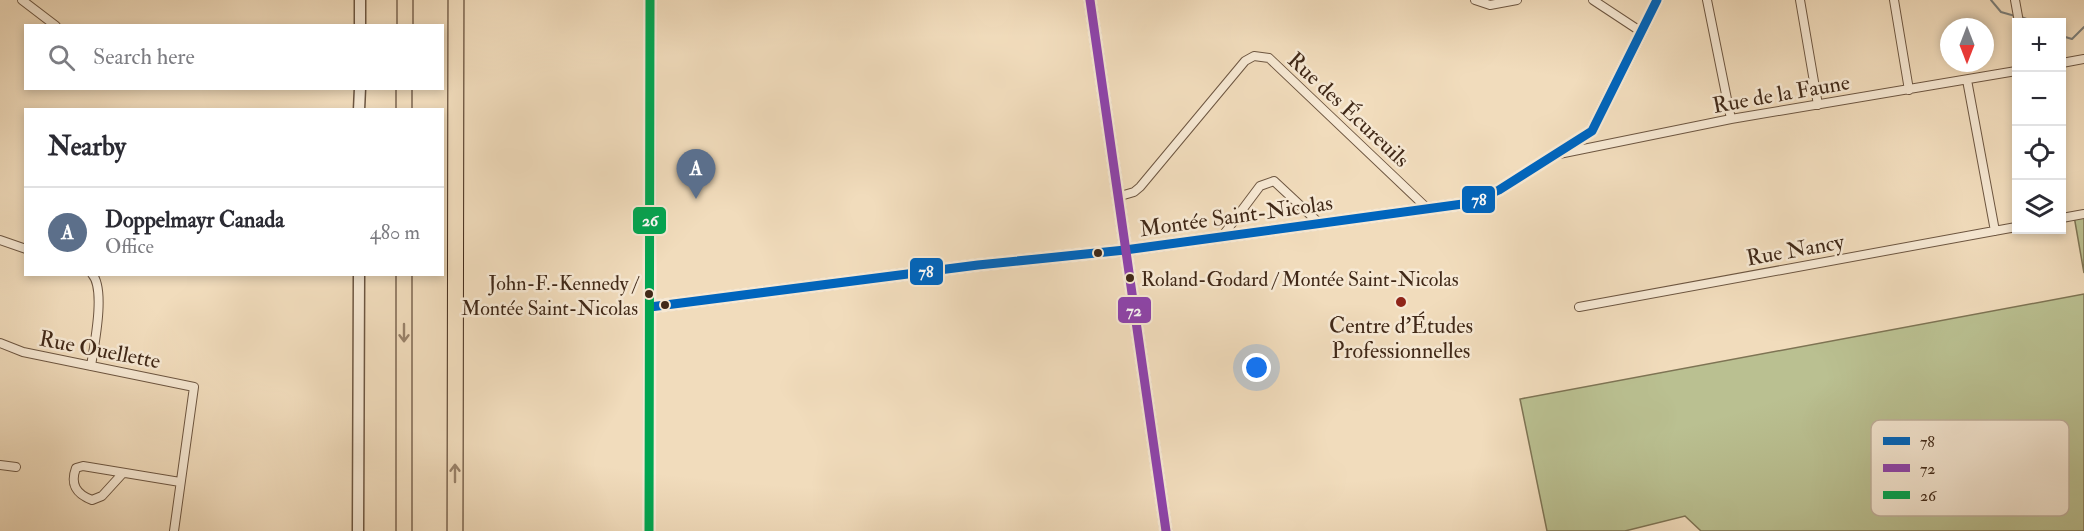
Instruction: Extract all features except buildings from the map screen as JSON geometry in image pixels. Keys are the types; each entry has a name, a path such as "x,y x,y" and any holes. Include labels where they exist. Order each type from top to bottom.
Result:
{"highway":[{"path":"405,0 405,24"},
{"path":"455,531 456,0"},
{"path":"404,90 404,108"},
{"path":"404,276 404,531"}],"street":[{"path":"22,0 53,24"},
{"path":"360,0 360,24"},
{"path":"649,531 650,0"},
{"path":"1090,0 1166,531"},
{"path":"1475,0 1490,5 1517,0"},
{"path":"1593,0 1640,31"},
{"name":"Montée Saint-Nicolas","path":"650,307 978,265 1125,250 1224,234 1429,210 1470,203 1490,194 1592,130 1657,0"},
{"path":"1707,0 1731,119"},
{"path":"1800,0 1818,105"},
{"path":"1894,0 1909,90"},
{"path":"2015,0 2018,18"},
{"name":"Rue des Écureuils","path":"1117,196 1134,192 1140,187 1245,62 1254,56 1269,58 1429,210"},
{"path":"2066,62 2084,59"},
{"name":"Rue de la Faune","path":"1553,155 1731,119 2012,72"},
{"path":"1967,80 1995,231"},
{"path":"359,108 360,90"},
{"path":"1224,234 1260,186 1274,181 1318,223"},
{"path":"2066,217 2084,214"},
{"name":"Rue Nancy","path":"1579,307 2012,228"},
{"path":"0,240 24,248"},
{"path":"91,366 97,327 98,286 94,276"},
{"path":"358,531 359,276"},
{"name":"Rue Ouellette","path":"0,343 23,352 194,387 180,482"},
{"path":"0,465 16,467"},
{"path":"123,473 102,496 92,500 82,496 76,490 72,478 76,468 83,466 180,482 174,531"}],"green space":[{"path":"2084,214 2084,273 2074,216"},
{"path":"2084,294 2084,531 1701,531 1685,516 1625,531 1547,531 1520,399"}],"waterway":[{"path":"1991,0 2001,12 2015,16"},
{"path":"2066,37 2072,39 2084,27"}],"transit line":[{"name":"26","path":"649,531 650,0"},
{"name":"72","path":"1090,0 1166,531"},
{"name":"78","path":"650,307 978,265 1125,250 1470,203 1499,190 1592,131 1657,0"}],"place":[{"name":"Doppelmayr Canada","path":"696,199"},
{"name":"Roland-Godard / Montée Saint-Nicolas","path":"1130,278"},
{"name":"John-F.-Kennedy / Montée Saint-Nicolas","path":"649,294"},
{"name":"Centre d'Études Professionnelles","path":"1401,302"}]}
